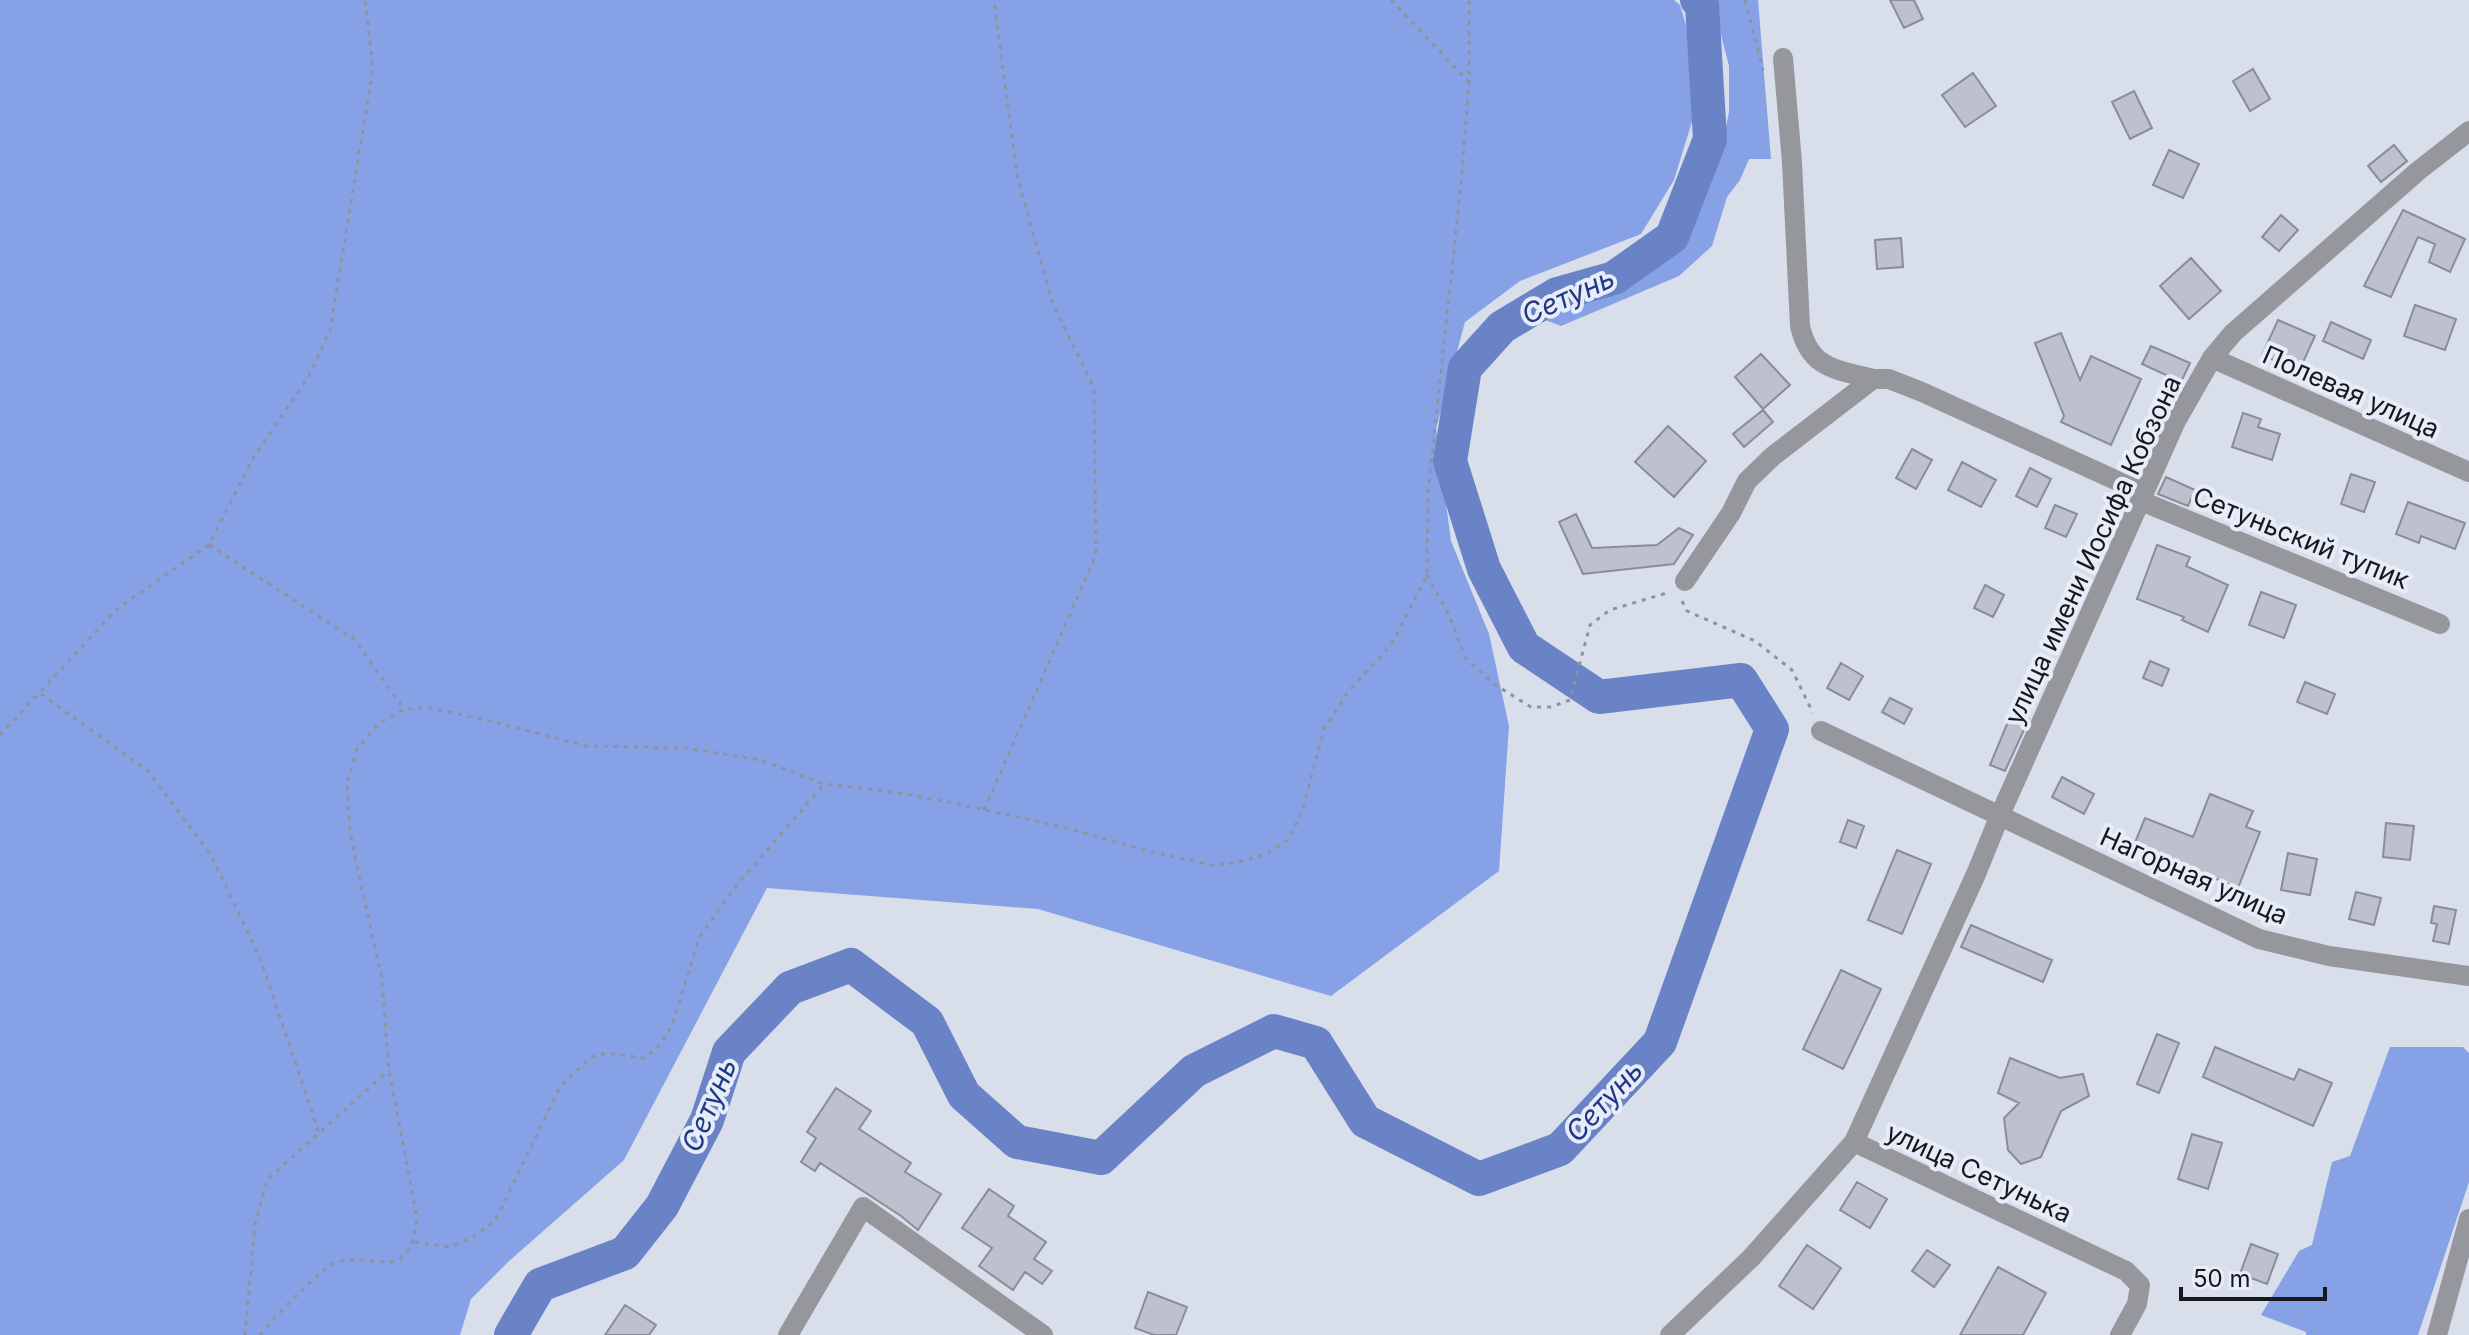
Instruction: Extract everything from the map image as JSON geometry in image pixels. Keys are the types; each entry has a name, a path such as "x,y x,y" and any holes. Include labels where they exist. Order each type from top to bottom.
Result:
{"street":[{"name":"Сетуньский тупик","path":"1783,58 1800,326 1804,342 1813,357 1827,367 1873,379 1889,379 1922,392 2143,497 2440,624"},
{"name":"улица имени Иосифа Кобзона","path":"1854,1142 2176,421 2212,358 2244,323 2418,171 2469,131"},
{"name":"Полевая улица","path":"2212,358 2469,472"},
{"path":"1680,586 1731,513 1747,481 1773,456 1873,379"},
{"name":"Нагорная улица","path":"1821,731 2259,939 2329,956 2469,976"},
{"name":"улица Сетунька","path":"1670,1335 1751,1258 1854,1142 2126,1271 2140,1285 2137,1304 2120,1335"},
{"path":"788,1335 863,1207 1043,1335"},
{"path":"2437,1335 2469,1219"}],"path":[{"path":"0,735 118,608 209,545 252,460 309,376 330,330 373,69 365,0"},
{"path":"984,810 1096,555 1094,388 1053,304 1017,177 994,0"},
{"path":"1391,0 1469,82"},
{"path":"260,1335 322,1270 337,1262 358,1260 383,1264 402,1257 415,1242 417,1219 389,1070 382,980 350,833 347,784 356,751 379,723 404,709 429,708 586,746 686,748 760,760 824,784 887,791 984,810 1212,865 1236,863 1266,854 1288,840 1302,812 1324,729 1348,692 1391,645 1427,575 1428,493 1469,82 1469,0"},
{"path":"209,545 354,639 404,709"},
{"path":"1427,575 1448,613 1466,659 1494,684 1531,707 1551,707 1570,700 1590,625 1610,610 1680,586 1687,611 1755,641 1792,670 1821,731"},
{"path":"39,693 148,771 211,855 261,960 319,1133"},
{"path":"415,1242 450,1247 473,1237 495,1221 560,1087 591,1057 607,1053 644,1058 660,1045 672,1026 699,938 736,886 824,784"},
{"path":"245,1335 255,1225 267,1180 389,1070"}],"shaded area":[{"path":"0,0 1674,0 1680,5 1696,60 1694,115 1674,180 1641,234 1520,281 1465,322 1436,429 1451,541 1489,634 1509,726 1499,871 1331,996 1038,909 767,888 624,1160 508,1262 471,1299 460,1335 0,1335"},
{"path":"1712,0 1758,0 1771,159 1749,159 1740,180 1727,197 1712,246 1679,276 1561,326 1540,318 1561,304 1642,267 1674,244 1720,155 1729,112 1729,66"},
{"path":"2390,1047 2463,1047 2469,1053 2469,1182 2418,1335 2306,1335 2306,1332 2261,1315 2299,1251 2312,1245 2332,1162 2350,1156"}],"building":[{"path":"1890,0 1914,0 1923,19 1904,28"},
{"path":"2253,69 2270,99 2250,111 2233,81"},
{"path":"1973,73 1996,106 1965,127 1942,95"},
{"path":"2134,91 2152,128 2130,139 2112,102"},
{"path":"2394,145 2407,161 2381,182 2368,166"},
{"path":"2169,150 2199,164 2183,198 2153,185"},
{"path":"2403,210 2465,239 2450,272 2429,262 2435,244 2418,237 2391,297 2364,286"},
{"path":"2281,215 2298,230 2279,251 2262,237"},
{"path":"1901,238 1903,267 1877,269 1875,240"},
{"path":"2191,258 2221,291 2189,319 2160,286"},
{"path":"2415,305 2456,319 2445,350 2404,336"},
{"path":"2278,320 2315,336 2299,371 2262,355"},
{"path":"2331,322 2371,340 2363,359 2323,341"},
{"path":"2061,333 2080,380 2091,356 2141,379 2111,445 2061,422 2064,416 2035,343"},
{"path":"2151,346 2190,363 2181,382 2142,364"},
{"path":"1761,354 1790,385 1763,409 1735,377"},
{"path":"1763,410 1773,422 1744,447 1733,434"},
{"path":"2243,413 2261,419 2258,427 2280,434 2272,460 2232,447"},
{"path":"1668,426 1706,461 1674,497 1635,462"},
{"path":"1912,449 1932,460 1916,489 1896,478"},
{"path":"1962,462 1996,480 1981,507 1948,490"},
{"path":"2030,468 2051,479 2037,507 2016,496"},
{"path":"2351,474 2375,482 2364,512 2341,504"},
{"path":"2166,477 2195,490 2188,506 2158,494"},
{"path":"2408,502 2465,523 2455,549 2421,536 2419,543 2396,534"},
{"path":"2055,505 2077,514 2066,537 2045,528"},
{"path":"1576,514 1592,548 1657,545 1679,528 1693,535 1674,564 1583,574 1559,522"},
{"path":"2157,545 2190,557 2186,566 2228,585 2208,632 2182,620 2184,617 2137,599"},
{"path":"1985,585 2004,595 1993,617 1974,608"},
{"path":"2261,592 2296,605 2284,638 2249,625"},
{"path":"2150,661 2169,669 2162,686 2143,678"},
{"path":"1841,663 1863,676 1849,700 1827,688"},
{"path":"2305,682 2335,694 2327,714 2297,702"},
{"path":"1890,698 1912,709 1904,724 1882,712"},
{"path":"2012,712 2029,719 2005,771 1990,765"},
{"path":"2062,777 2094,794 2084,814 2052,797"},
{"path":"2210,794 2253,811 2246,827 2260,832 2238,888 2134,845 2145,818 2193,837"},
{"path":"1848,820 1864,826 1856,848 1840,842"},
{"path":"2386,823 2414,826 2410,860 2383,857"},
{"path":"1897,850 1931,864 1902,934 1868,920"},
{"path":"2288,853 2317,859 2310,895 2281,890"},
{"path":"2356,892 2381,898 2374,925 2349,919"},
{"path":"2434,906 2456,910 2449,944 2433,941 2437,924 2431,923"},
{"path":"1971,925 2052,960 2043,982 1961,947"},
{"path":"1841,970 1881,989 1843,1069 1803,1049"},
{"path":"2157,1034 2179,1043 2159,1093 2137,1084"},
{"path":"2215,1047 2294,1080 2299,1069 2332,1083 2313,1126 2203,1077"},
{"path":"2010,1058 2060,1078 2083,1074 2089,1096 2061,1111 2041,1157 2021,1164 2008,1150 2004,1118 2019,1103 1998,1093"},
{"path":"836,1088 871,1111 859,1129 911,1163 905,1172 941,1194 918,1230 820,1163 815,1171 801,1162 816,1138 807,1132"},
{"path":"2192,1134 2222,1143 2208,1189 2178,1179"},
{"path":"1857,1182 1887,1199 1870,1228 1840,1210"},
{"path":"989,1189 1014,1206 1008,1216 1046,1242 1034,1259 1052,1271 1042,1284 1025,1272 1013,1290 979,1266 992,1248 962,1228"},
{"path":"2251,1244 2278,1254 2267,1284 2240,1274"},
{"path":"1807,1245 1841,1268 1813,1309 1779,1286"},
{"path":"1927,1250 1950,1265 1934,1287 1912,1271"},
{"path":"1998,1267 2046,1293 2023,1335 1960,1335"},
{"path":"1148,1292 1187,1307 1176,1335 1154,1335 1135,1328"},
{"path":"625,1305 656,1325 649,1335 605,1335"}],"waterway":[{"name":"Сетунь","path":"511,1335 540,1285 625,1253 662,1206 707,1120 729,1052 790,988 851,965 927,1022 964,1095 1017,1142 1101,1158 1194,1071 1274,1031 1316,1043 1365,1121 1479,1179 1560,1149 1660,1042 1772,729 1741,680 1599,697 1524,647 1484,569 1450,461 1465,368 1502,327 1557,294 1614,278 1672,237 1710,139 1702,5 1697,0"}]}
